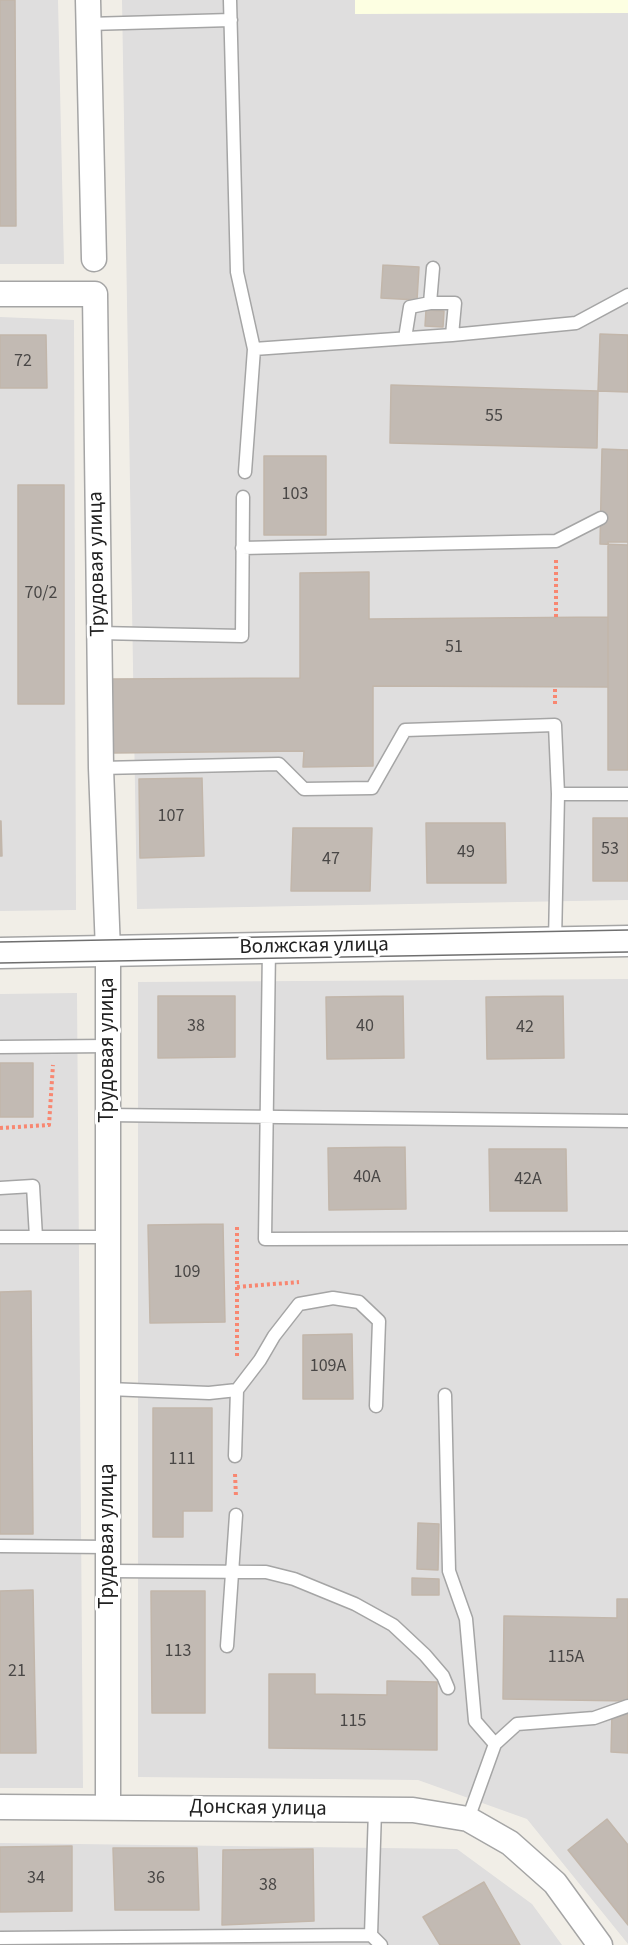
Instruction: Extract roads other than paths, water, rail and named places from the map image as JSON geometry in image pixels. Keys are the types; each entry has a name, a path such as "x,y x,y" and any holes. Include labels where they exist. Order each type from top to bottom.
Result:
{"street":[{"path":"88,12 94,259"},
{"name":"Трудовая улица","path":"0,294 95,294 101,768 108,951 108,1806"},
{"name":"Волжская улица","path":"0,952 628,941"},
{"name":"Донская улица","path":"0,1806 413,1810 468,1820 510,1843 555,1883 600,1945"}],"lane":[{"path":"231,0 237,272 254,349 245,472"},
{"path":"88,12 231,20"},
{"path":"430,303 433,268"},
{"path":"254,349 452,335 576,323 628,295"},
{"path":"405,338 410,307 430,303 455,303 452,335"},
{"path":"99,633 243,636 243,497"},
{"path":"243,548 556,541 601,519"},
{"path":"101,768 279,764 304,789 372,788 405,730 555,725 558,794 555,942"},
{"path":"558,794 628,794"},
{"path":"269,948 265,1239 628,1238"},
{"path":"0,1047 108,1046"},
{"path":"108,1115 628,1121"},
{"path":"0,1188 33,1186 36,1237"},
{"path":"0,1237 107,1238"},
{"path":"235,1456 237,1390 299,1304 333,1298 359,1302 379,1321 376,1406"},
{"path":"108,1389 209,1393 237,1390"},
{"path":"446,1395 449,1571 466,1619 475,1721 495,1744"},
{"path":"227,1646 236,1515"},
{"path":"0,1546 108,1547"},
{"path":"108,1571 266,1572 294,1579 355,1604 393,1625 425,1655 443,1676 448,1688"},
{"path":"468,1820 495,1744 517,1724 594,1718 628,1707"},
{"path":"371,1935 375,1810"},
{"path":"0,1938 371,1935 381,1945"}],"tram line":[{"path":"0,942 628,930"},
{"path":"0,963 628,952"}]}
